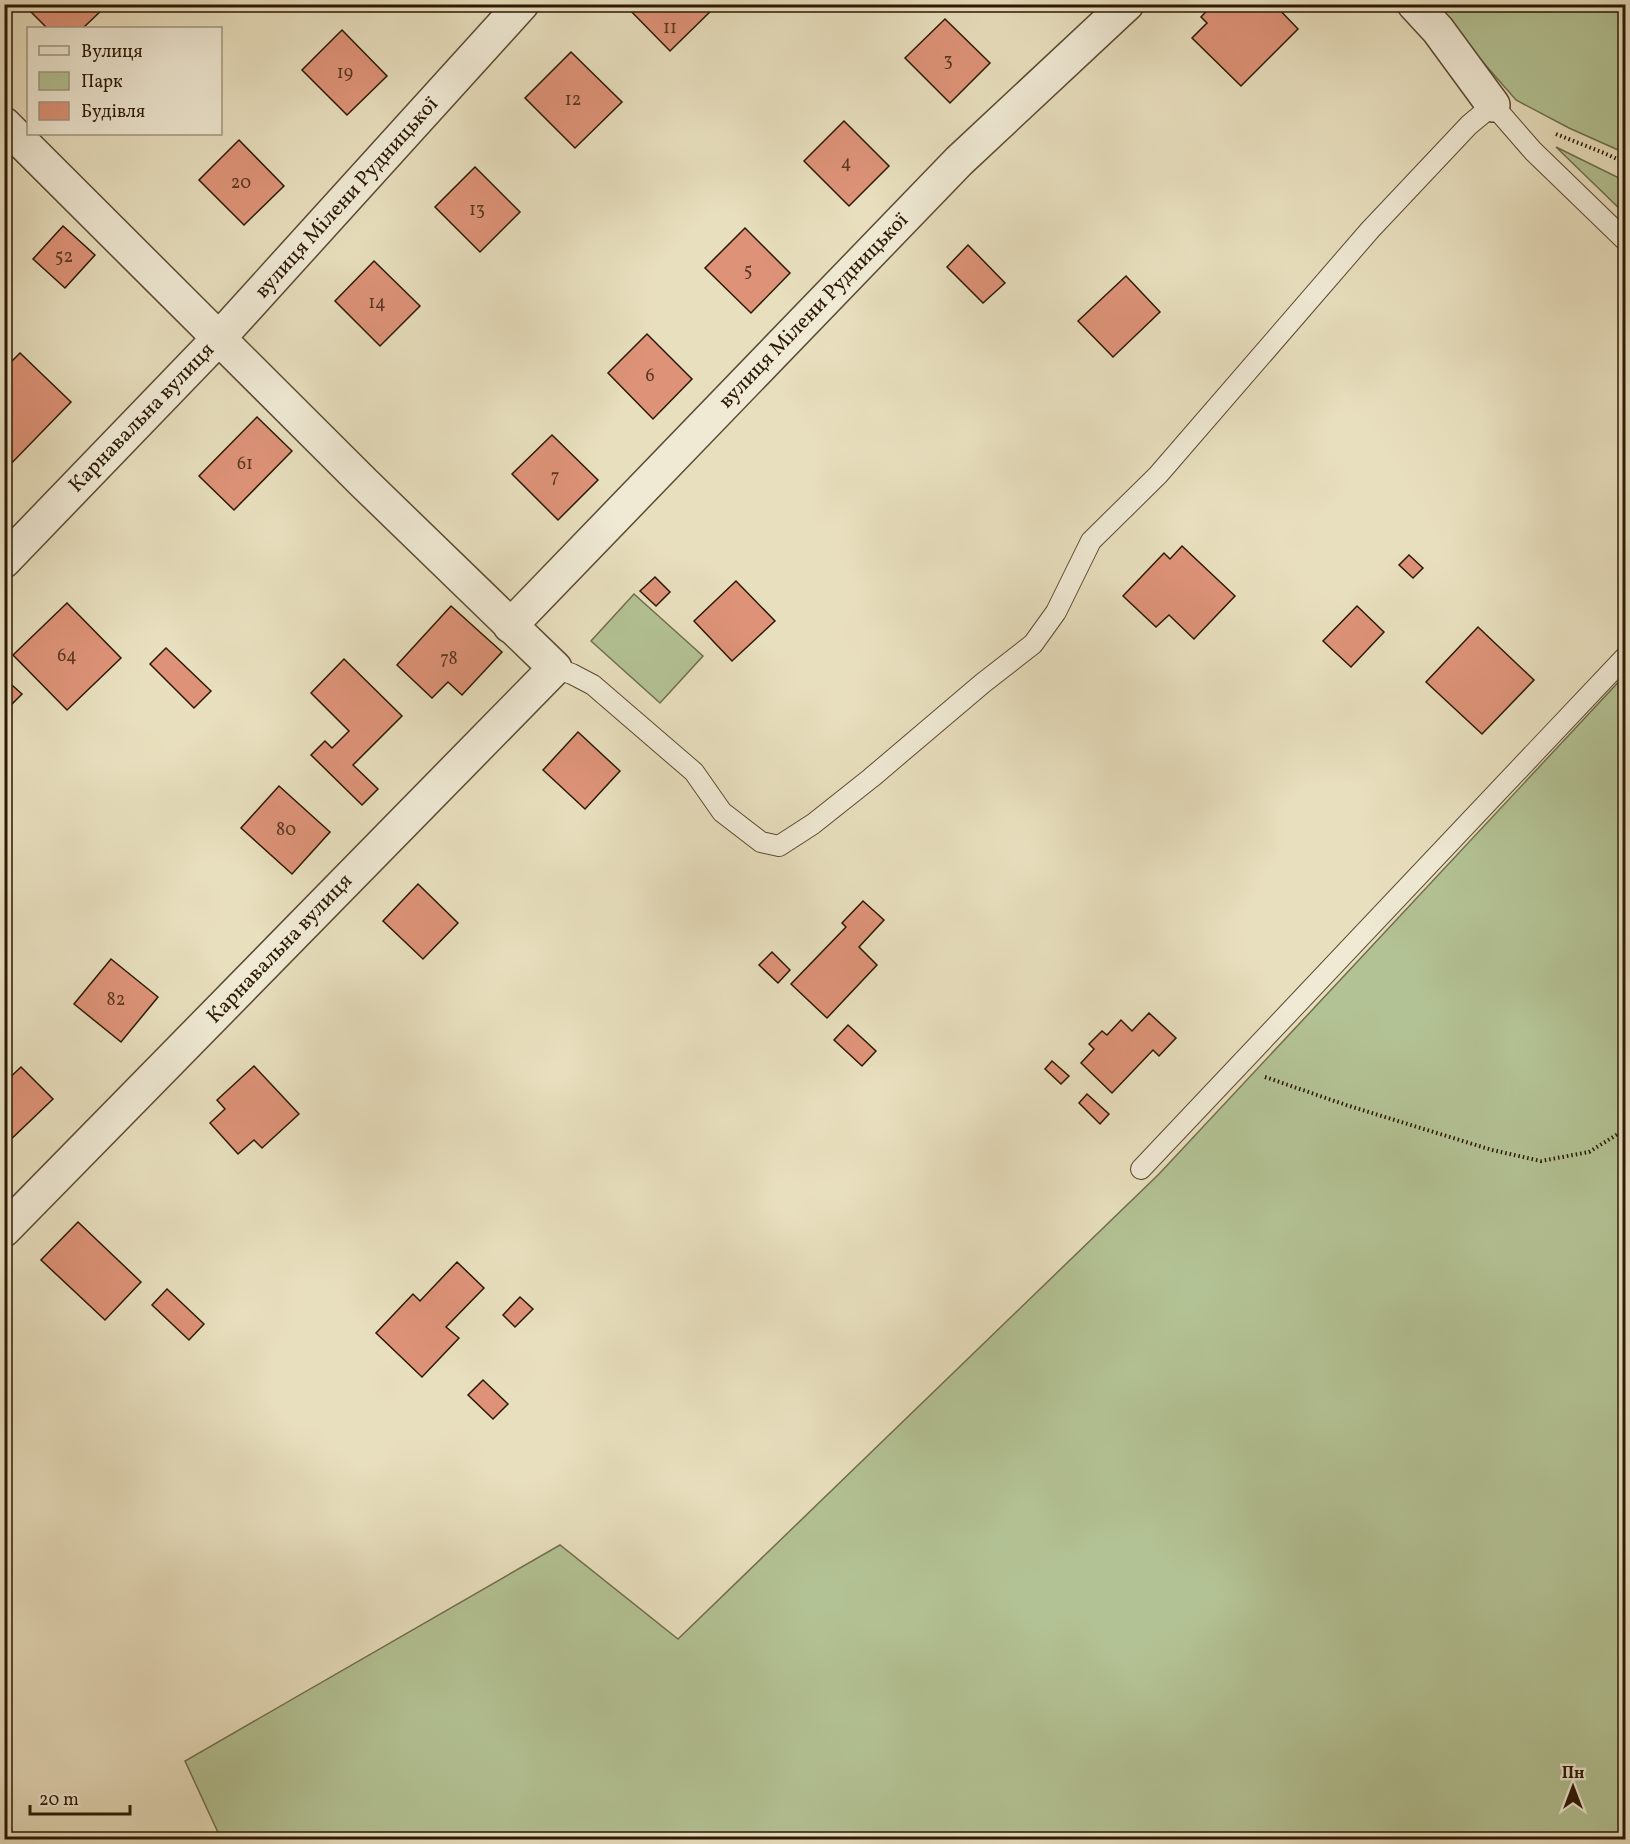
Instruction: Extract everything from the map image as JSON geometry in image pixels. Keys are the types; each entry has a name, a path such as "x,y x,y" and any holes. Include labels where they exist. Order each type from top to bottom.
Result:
{"street":[{"name":"вулиця Мілени Рудницької","path":"219,338 522,4"},
{"name":"вулиця Мілени Рудницької","path":"510,626 959,160 1127,4"},
{"path":"1414,4 1438,30 1493,105"},
{"name":"Карнавальна вулиця","path":"4,124 219,338 4,561"},
{"path":"219,338 364,483 555,668"},
{"name":"Карнавальна вулиця","path":"4,1230 555,668"}],"lane":[{"path":"555,668 593,685 694,771 722,812 761,842 779,846 813,824 871,778 983,683 1033,644 1056,612 1091,541 1158,475 1370,230 1469,125 1493,105 1533,151 1626,241"},
{"path":"1141,1169 1239,1068 1626,656"}],"path":[{"path":"1549,132 1626,163"},
{"path":"1239,1068 1492,1150 1541,1161 1590,1152 1626,1129"}],"green space":[{"path":"1433,5 1625,5 1625,153 1569,128 1516,100"},
{"path":"1556,147 1625,181 1625,214"},
{"path":"634,594 703,656 660,703 591,641"},
{"path":"1625,675 1625,1839 221,1839 185,1761 560,1545 678,1639 1159,1174"}],"building":[{"path":"23,4 102,4 105,7 84,27 46,27"},
{"path":"624,4 714,4 716,6 670,51"},
{"path":"1213,4 1274,4 1298,29 1241,86 1192,38 1207,23 1201,17"},
{"path":"945,19 990,63 950,103 905,58"},
{"path":"342,30 387,76 347,115 302,70"},
{"path":"571,52 622,102 575,148 525,98"},
{"path":"844,121 889,166 849,206 804,161"},
{"path":"239,140 284,186 244,225 199,180"},
{"path":"475,167 520,212 480,252 435,207"},
{"path":"63,226 95,255 65,288 33,259"},
{"path":"745,228 790,273 751,313 705,268"},
{"path":"968,245 1005,283 983,303 947,267"},
{"path":"374,261 420,306 380,346 335,301"},
{"path":"1126,276 1160,312 1113,357 1078,321"},
{"path":"647,334 692,379 653,419 608,373"},
{"path":"20,353 71,402 4,471 4,369"},
{"path":"257,417 292,451 234,510 199,476"},
{"path":"552,435 598,480 558,520 512,474"},
{"path":"1182,546 1235,596 1194,639 1169,615 1156,627 1123,596 1164,553 1170,559"},
{"path":"1409,555 1423,568 1413,578 1399,565"},
{"path":"655,577 670,592 656,606 640,591"},
{"path":"736,581 775,621 732,661 694,621"},
{"path":"67,603 121,658 67,710 13,655"},
{"path":"451,606 502,652 462,695 448,682 432,698 397,665"},
{"path":"1357,606 1384,632 1351,667 1323,641"},
{"path":"1478,627 1534,680 1482,734 1426,682"},
{"path":"166,648 211,691 194,708 150,664"},
{"path":"344,659 402,716 353,765 378,789 362,805 311,755 325,741 332,748 349,731 311,693"},
{"path":"4,678 22,694 4,712"},
{"path":"578,732 620,771 585,809 543,770"},
{"path":"279,786 330,832 292,874 241,828"},
{"path":"418,884 458,923 423,959 383,921"},
{"path":"863,901 884,920 859,947 877,965 827,1018 791,984 846,927 842,923"},
{"path":"772,952 790,970 778,983 759,965"},
{"path":"111,959 158,997 121,1042 74,1004"},
{"path":"1149,1013 1176,1038 1159,1056 1153,1050 1112,1093 1081,1063 1094,1049 1089,1044 1102,1031 1107,1035 1121,1020 1132,1031"},
{"path":"848,1025 876,1051 862,1066 834,1040"},
{"path":"1052,1061 1069,1076 1061,1084 1045,1069"},
{"path":"254,1066 299,1114 262,1148 254,1140 238,1154 210,1123 225,1109 217,1100"},
{"path":"21,1067 53,1099 5,1145 4,1083"},
{"path":"1087,1094 1109,1114 1100,1124 1079,1103"},
{"path":"78,1222 141,1282 105,1320 41,1260"},
{"path":"457,1262 484,1288 446,1327 459,1338 422,1377 376,1333 413,1294 420,1301"},
{"path":"167,1289 204,1324 189,1340 152,1305"},
{"path":"520,1297 533,1309 515,1327 503,1315"},
{"path":"483,1380 508,1404 493,1419 468,1395"}]}
